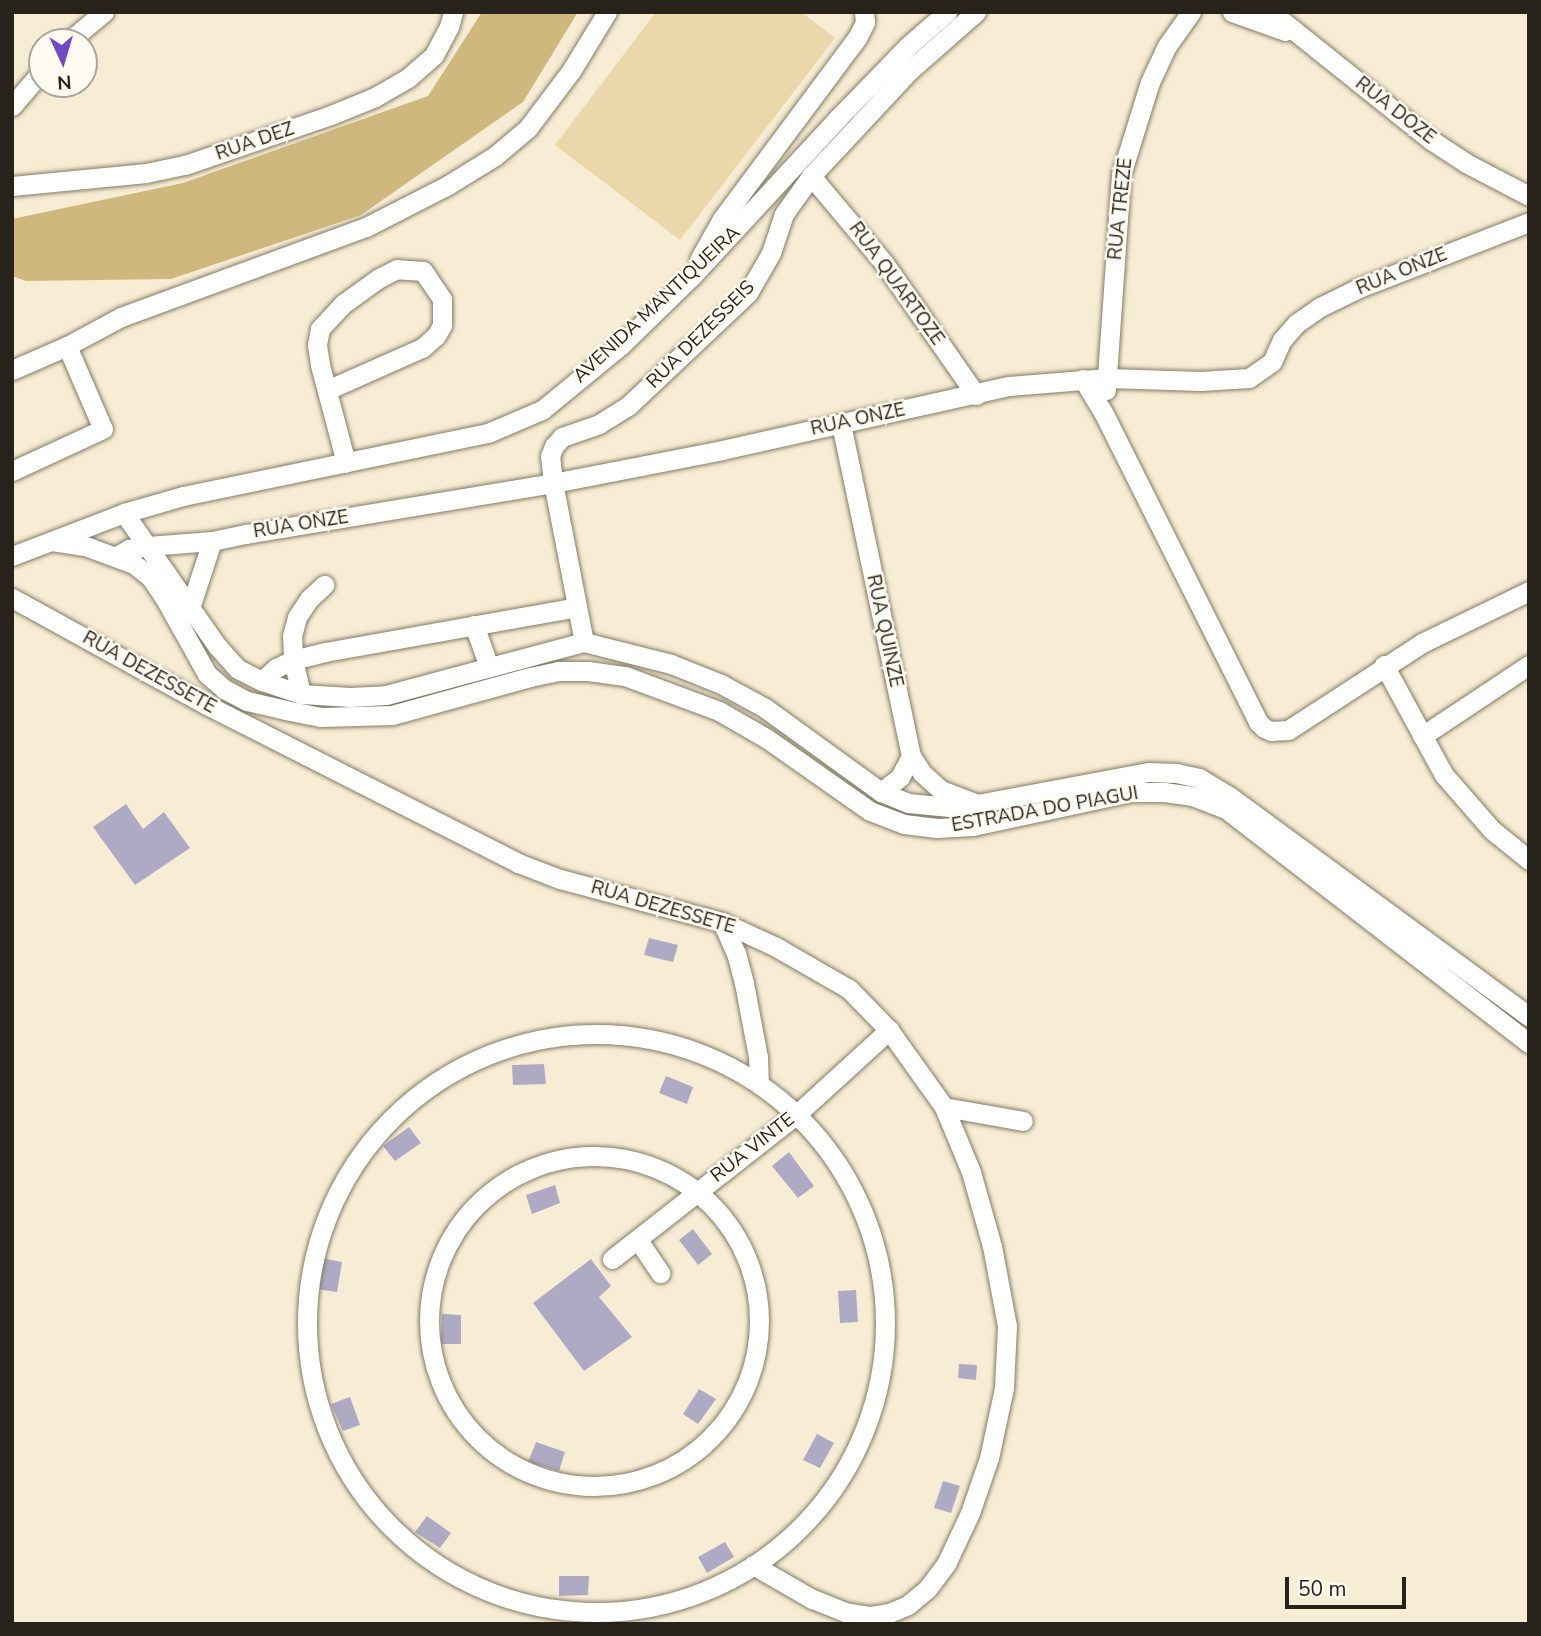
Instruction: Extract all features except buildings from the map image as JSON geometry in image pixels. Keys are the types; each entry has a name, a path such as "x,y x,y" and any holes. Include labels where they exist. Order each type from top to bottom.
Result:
{"street":[{"path":"85,28 104,12"},
{"name":"RUA DEZ","path":"12,186 146,173 185,165 331,115 375,97 410,78 434,55 450,27 453,12"},
{"path":"12,370 67,346 121,317 366,227 448,186 495,156 528,128 571,71 607,12"},
{"path":"691,277 722,219 857,38 865,22 864,12"},
{"name":"AVENIDA MANTIQUEIRA","path":"12,556 124,513 183,496 488,433 542,410 621,345 691,277 846,109 908,46 947,12"},
{"name":"RUA DEZESSEIS","path":"584,642 550,456 562,437 600,424 628,406 748,293 771,253 784,214 811,176 910,70 976,12"},
{"name":"RUA TREZE","path":"1103,412 1108,378 1121,175 1150,82 1167,46 1191,12"},
{"path":"1232,12 1299,37"},
{"name":"RUA DOZE","path":"1271,12 1431,140 1466,163 1529,196"},
{"path":"12,106 28,87"},
{"name":"RUA QUARTOZE","path":"811,176 884,263 976,395"},
{"name":"RUA ONZE","path":"115,557 129,549 212,541 553,483 841,424 1009,386 1108,378 1200,381 1249,378 1272,362 1282,340 1297,323 1320,307 1359,288 1529,222"},
{"path":"327,390 422,348 436,336 442,326 443,299 424,271 397,269 379,278 329,317 320,329 317,345 327,390 346,463"},
{"path":"12,471 103,429 67,346"},
{"path":"1083,379 1103,412 1258,722 1264,728 1271,731 1288,730 1384,665 1453,626 1529,591"},
{"name":"RUA QUINZE","path":"841,424 911,756 922,774 942,790 977,804"},
{"path":"124,513 218,647 238,670 301,694 350,697 387,695 418,689 584,642 671,664 721,684 765,708 881,792 908,803 928,806 977,804 1148,772 1176,772 1199,778 1229,796 1529,1016"},
{"name":"ESTRADA DO PIAGUI","path":"52,541 88,547 134,564 151,578 206,674 224,689 247,701 285,710 321,717 392,715 530,677 558,671 588,671 625,676 719,711 765,738 870,811 904,824 937,828 973,827 1132,792 1164,792 1192,796 1226,809 1529,1043"},
{"path":"191,605 212,541"},
{"path":"301,694 292,660 292,636 298,617 309,599 324,585"},
{"name":"RUA DEZESSETE","path":"12,598 207,705 518,863 560,879 723,922 816,968 849,989 889,1030 944,1107 971,1172 992,1246 1007,1326 1004,1388 989,1458 970,1513 946,1564 927,1589 908,1605 889,1613 869,1616 845,1612 812,1599 753,1565"},
{"path":"262,681 275,668 292,660 577,607"},
{"path":"474,625 489,667"},
{"path":"1384,665 1444,775 1463,801 1492,830 1529,860"},
{"path":"1422,736 1529,665"},
{"path":"881,792 901,777 911,756"},
{"path":"723,922 736,953 744,983 758,1057 759,1084"},
{"name":"RUA VINTE","path":"612,1259 797,1114 889,1030"},
{"path":"625,1035 672,1044 706,1056 759,1084 797,1114 831,1153 862,1210 876,1247 885,1298 885,1350 875,1401 856,1450 829,1494 794,1533 753,1565 710,1588 665,1603 617,1610 569,1610 522,1602 477,1586 435,1563 397,1533 365,1498 339,1457 317,1402 309,1367 306,1319 310,1271 323,1225 343,1182 370,1142 403,1107 441,1079 484,1056 553,1038 625,1035"},
{"path":"944,1107 1023,1121"},
{"path":"575,1157 618,1158 660,1169 697,1192 728,1223 749,1260 759,1302 756,1356 747,1387 724,1424 693,1454 655,1475 613,1486 570,1485 528,1473 490,1451 460,1420 444,1392 428,1341 429,1297 441,1256 463,1219 495,1189 533,1168 575,1157"},
{"path":"638,1240 660,1273"}],"shaded area":[{"path":"482,12 578,12 523,102 361,215 171,279 26,281 12,276 12,219 183,183 428,96"},
{"path":"656,12 801,12 835,38 680,240 555,145"}]}
